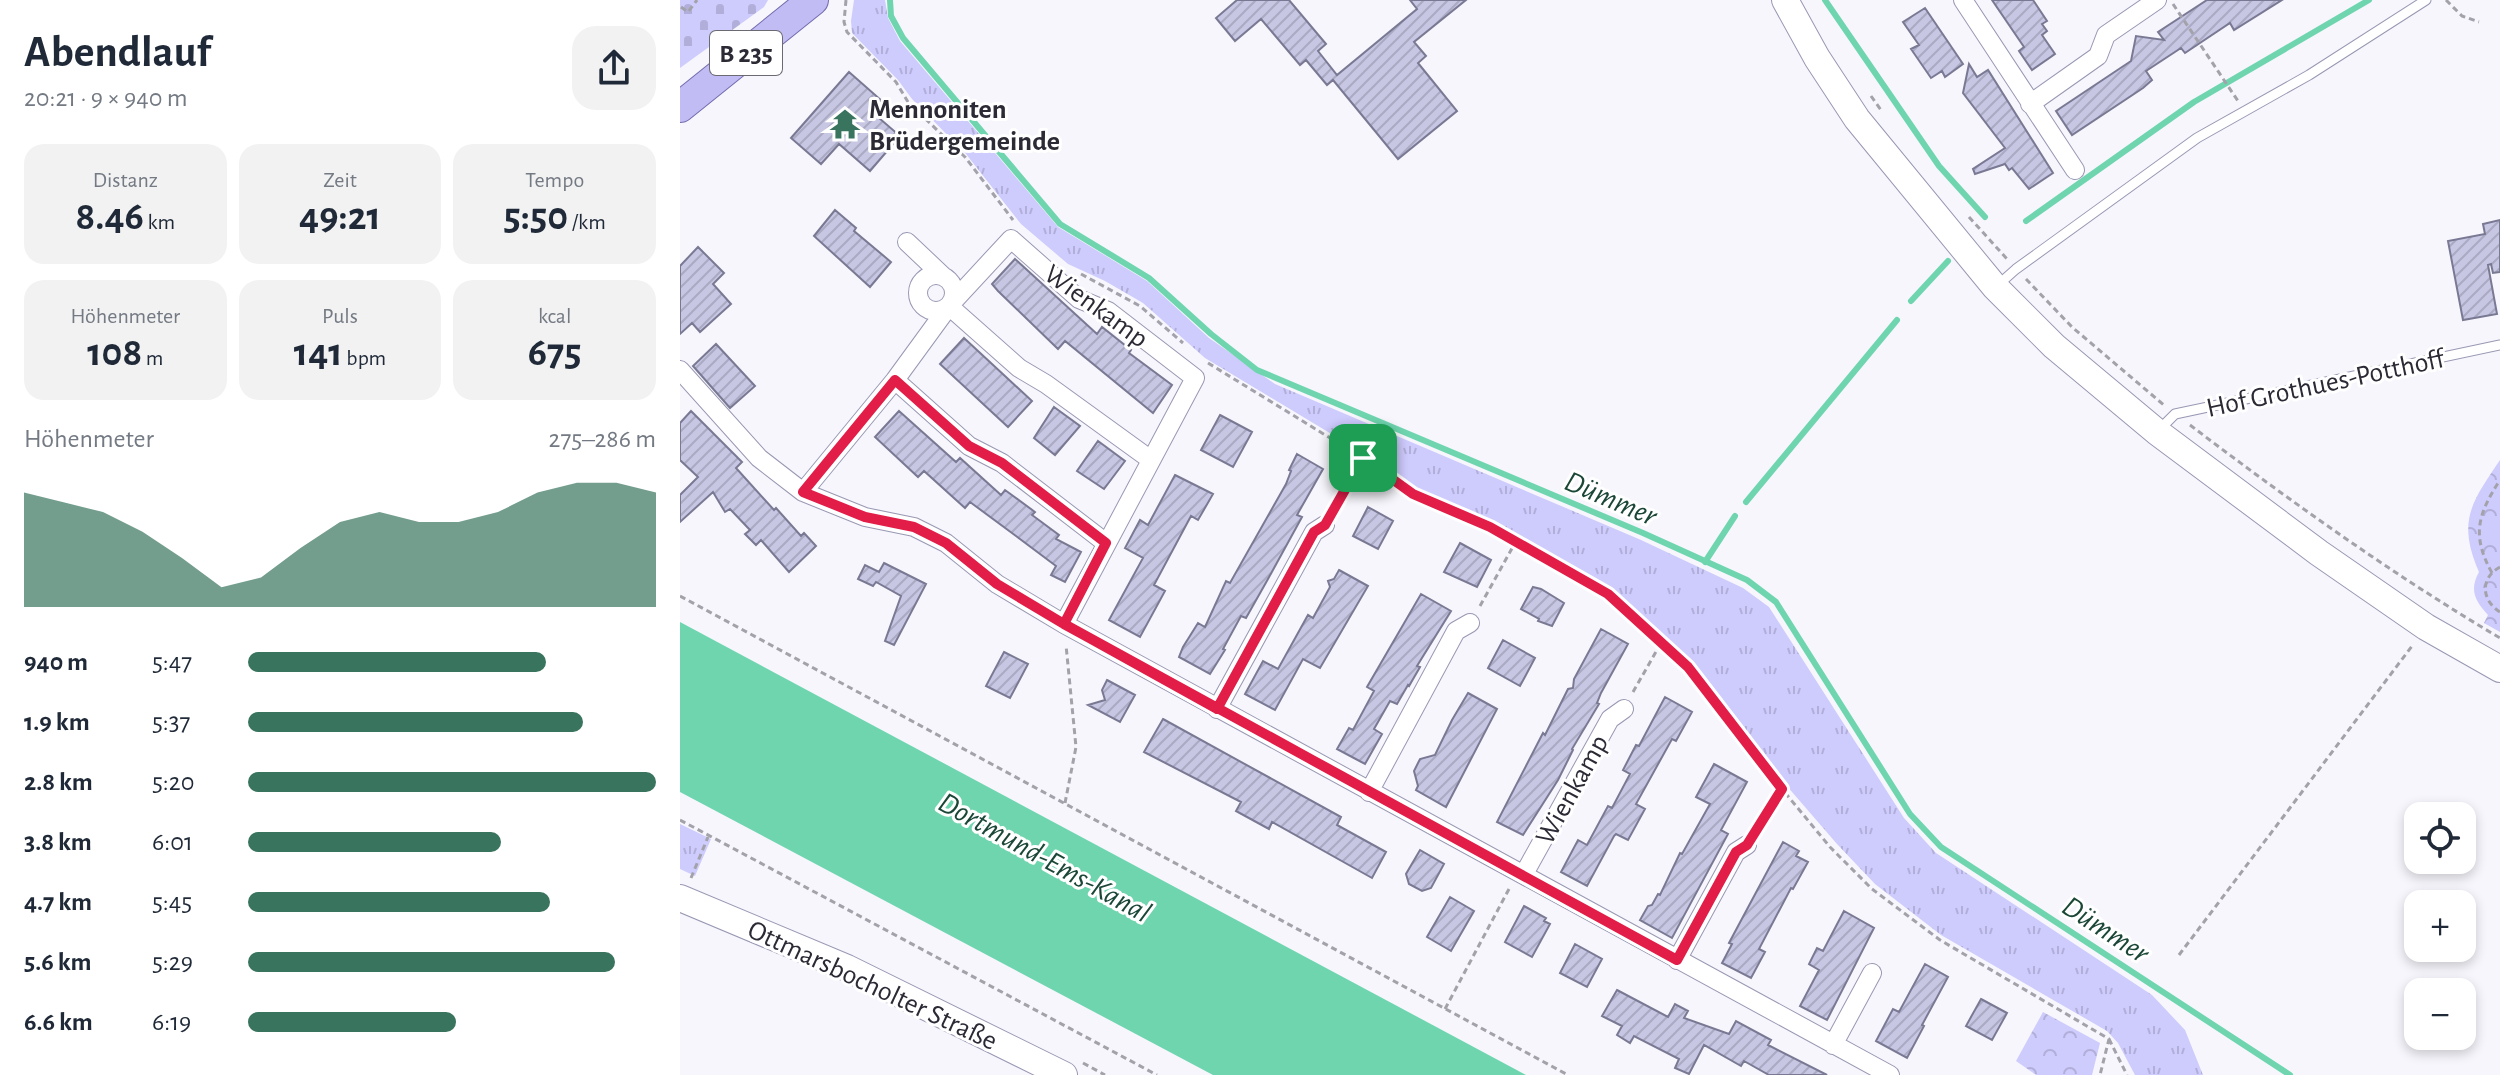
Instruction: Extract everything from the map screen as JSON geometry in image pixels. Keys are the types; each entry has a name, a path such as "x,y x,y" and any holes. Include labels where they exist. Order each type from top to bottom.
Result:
{"main road":[{"path":"1785,0 1817,58 1857,119 1995,287 2054,346 2166,423 2319,553 2426,627 2500,669"},
{"name":"B 235","path":"680,107 809,1"},
{"name":"Ottmarsbocholter Straße","path":"685,890 1064,1075"}],"street":[{"path":"1963,0 2075,170"},
{"path":"2030,104 2098,56 2106,35 2157,0"},
{"name":"Wienkamp","path":"949,306 1011,239 1079,299 1108,311 1195,378 1064,624 1890,1075"},
{"path":"803,492 895,380 952,300 953,287 907,242"},
{"path":"944,277 924,279 918,292 923,305 929,309 936,311 949,306"},
{"path":"949,306 1019,368 1151,460"},
{"path":"680,370 759,458 803,492 865,517 914,527 946,543 997,584 1064,624"},
{"path":"895,380 969,446 1002,463 1106,543"},
{"path":"1217,709 1314,532 1325,525"},
{"path":"1369,792 1456,631 1470,623"},
{"name":"Wienkamp","path":"1521,873 1610,719 1624,709"},
{"path":"1677,960 1736,852 1747,845"},
{"path":"1833,1045 1872,973"}],"lane":[{"path":"1995,287 2197,138 2309,75 2426,0"},
{"name":"Hof Grothues-Potthoff","path":"2166,423 2500,345"}],"path":[{"path":"680,7 688,12 697,0"},
{"path":"846,0 844,22 847,32 896,82 908,102 965,157 1019,227"},
{"path":"2171,0 2234,96"},
{"path":"2446,0 2462,16 2479,22"},
{"path":"1871,96 1889,120"},
{"path":"1963,210 2166,423 2279,492 2436,600 2500,638"},
{"path":"1079,273 1140,306 1193,352"},
{"path":"1204,361 1363,458 1413,494 1490,527 1608,594 1688,667 1782,789 1872,889 1940,940 2109,1039 2127,1075"},
{"path":"1325,525 1363,458"},
{"path":"2492,573 2482,551 2479,522 2483,507 2500,480"},
{"path":"1470,623 1516,542"},
{"path":"2500,567 2492,573 2484,590 2490,605 2500,612"},
{"path":"680,596 1568,1075"},
{"path":"1064,624 1076,747 1065,803"},
{"path":"2179,955 2426,627"},
{"path":"1624,709 1662,641"},
{"path":"1747,845 1782,789"},
{"path":"680,820 1157,1075"},
{"path":"685,890 709,835"},
{"path":"1445,1009 1521,873"},
{"path":"2100,1075 2109,1039"}],"green space":[{"path":"680,0 768,0 764,7 680,68"},
{"path":"854,0 885,0 888,18 900,41 1058,227 1147,281 1209,338 1275,384 1641,540 1743,588 1769,607 1904,818 1936,853 2152,995 2185,1030 2203,1075 2135,1075 2118,1043 2107,1031 1941,935 1875,884 1786,785 1692,663 1612,590 1492,522 1415,490 1363,453 1205,358 1143,303 1068,264 1021,224 966,154 852,33"},
{"path":"2500,460 2500,632 2484,623 2488,615 2475,595 2474,584 2479,572 2472,554 2468,525 2481,488"},
{"path":"680,824 711,839 695,876 680,869"},
{"path":"2043,1012 2100,1043 2092,1075 2036,1075 2016,1061"}],"water":[{"name":"Dortmund-Ems-Kanal","path":"680,622 1526,1075 1213,1075 680,792"}],"building":[{"path":"1237,0 1289,0 1326,44 1318,51 1337,75 1417,9 1410,0 1466,0 1414,42 1426,56 1418,63 1457,111 1398,159 1333,80 1327,85 1306,60 1300,65 1261,19 1235,41 1216,18"},
{"path":"1992,0 2033,0 2047,21 2042,24 2047,31 2042,35 2055,54 2032,70 2019,51 2024,47"},
{"path":"2207,0 2282,0 2234,30 2230,23 2185,53 2181,48 2146,71 2152,80 2143,88 2072,135 2056,111 2131,61 2136,36 2164,40 2158,32"},
{"path":"1925,8 1963,64 1945,77 1942,71 1931,78 1911,49 1919,45 1903,22"},
{"path":"1969,64 1977,77 1988,70 2053,173 2029,189 2005,164 1975,174 1973,169 2005,148 1963,93"},
{"name":"Mennoniten Brüdergemeinde","path":"849,72 882,101 872,112 900,136 870,171 839,144 821,164 791,138"},
{"path":"835,210 856,228 854,231 891,262 870,287 814,236"},
{"path":"2500,220 2500,272 2493,273 2491,264 2488,265 2497,314 2463,320 2448,241 2485,234 2483,224"},
{"path":"698,247 724,273 713,284 731,304 700,332 692,323 680,334 680,266"},
{"path":"1015,259 1097,334 1102,327 1131,350 1129,353 1172,385 1153,413 1065,341 1058,349 998,291 992,284"},
{"path":"964,338 1032,401 1008,427 940,364"},
{"path":"716,344 755,386 730,408 693,366"},
{"path":"1054,407 1080,426 1055,455 1034,438"},
{"path":"691,411 742,462 736,468 774,510 776,508 801,536 804,533 816,546 789,572 761,540 756,545 745,534 750,530 730,509 725,512 713,492 680,522 680,495 698,477 680,460 680,423"},
{"path":"899,411 956,462 960,458 1001,495 1005,490 1059,535 1056,539 1081,552 1065,582 1051,575 1056,566 970,502 965,508 924,471 918,477 875,437"},
{"path":"1220,415 1252,432 1233,467 1201,450"},
{"path":"1098,441 1125,461 1104,489 1077,471"},
{"path":"1297,454 1323,469 1297,515 1302,517 1268,579 1246,618 1241,616 1210,674 1179,657 1198,623 1205,627 1226,581 1230,583 1286,484"},
{"path":"1175,475 1213,494 1198,520 1191,516 1154,585 1165,591 1140,637 1109,620 1143,558 1125,548 1140,520 1148,525"},
{"path":"1368,507 1393,521 1378,549 1353,536"},
{"path":"1460,543 1491,560 1477,587 1444,572"},
{"path":"884,563 926,584 894,645 885,641 901,596 876,582 873,586 858,579 865,565 879,572"},
{"path":"1339,570 1368,586 1320,668 1303,659 1275,710 1245,694 1263,661 1278,669 1308,615 1313,618 1330,587 1328,581 1334,579"},
{"path":"1533,587 1564,603 1552,626 1521,609"},
{"path":"1421,594 1451,611 1417,666 1420,667 1409,686 1397,704 1390,701 1374,729 1382,734 1365,764 1337,749 1349,728 1353,730 1374,691 1367,687"},
{"path":"1601,629 1628,644 1558,780 1523,835 1497,822 1543,733 1545,735 1568,689 1573,688 1574,679"},
{"path":"1503,640 1535,658 1520,686 1488,668"},
{"path":"1004,652 1028,664 1010,698 986,686"},
{"path":"1107,680 1135,695 1120,722 1088,705 1105,700 1102,690"},
{"path":"1468,693 1497,709 1446,807 1416,790 1418,786 1414,771 1420,759 1435,755"},
{"path":"1665,697 1692,712 1676,741 1672,739 1636,804 1645,809 1628,840 1616,834 1614,836 1587,886 1561,872 1578,840 1587,845 1608,806 1612,808 1630,774 1623,770"},
{"path":"1163,719 1341,817 1337,825 1386,852 1372,878 1272,822 1269,829 1236,811 1241,802 1144,752"},
{"path":"1714,764 1747,782 1721,830 1728,834 1672,938 1640,920 1648,906 1660,895 1680,853 1710,804 1696,797"},
{"path":"1783,842 1799,851 1796,856 1808,862 1759,949 1765,952 1751,978 1722,963 1732,944 1729,943"},
{"path":"1420,850 1444,864 1431,888 1422,891 1409,884 1406,874"},
{"path":"1450,897 1474,911 1451,951 1427,937"},
{"path":"1524,906 1546,918 1544,921 1550,924 1532,957 1505,942"},
{"path":"1844,911 1874,928 1827,1020 1800,1006 1819,970 1809,964 1817,948 1823,951"},
{"path":"1575,944 1602,959 1587,987 1560,973"},
{"path":"1925,964 1948,977 1907,1058 1876,1041 1893,1009 1899,1012"},
{"path":"1617,990 1668,1017 1675,1004 1688,1011 1684,1018 1729,1034 1736,1021 1771,1040 1768,1045 1827,1075 1769,1075 1744,1061 1741,1066 1704,1045 1689,1074 1675,1068 1679,1059 1634,1036 1630,1043 1617,1035 1622,1026 1602,1016"},
{"path":"1981,999 2007,1013 1992,1040 1966,1026"}],"waterway":[{"name":"Dümmer","path":"890,0 891,16 903,38 1060,224 1149,278 1211,334 1257,370 1747,580 1776,602 1910,814 1941,847 2290,1075"},
{"path":"1825,0 1939,166 1985,217"},
{"path":"2026,221 2194,102 2369,0"},
{"path":"1911,301 1948,261"},
{"path":"1746,502 1897,320"},
{"path":"1705,562 1735,516"}],"place":[{"name":"Mennoniten Brüdergemeinde","path":"845,124"}],"route":[{"path":"1363,458 1325,525 1314,532 1217,709 1064,624 997,584 946,543 914,527 865,517 803,492 895,380 969,446 1002,463 1106,543 1064,624 1141,667 1217,709 1369,792 1524,874 1677,960 1736,852 1747,845 1782,789 1688,667 1608,594 1490,527 1413,494 1363,458"}]}
